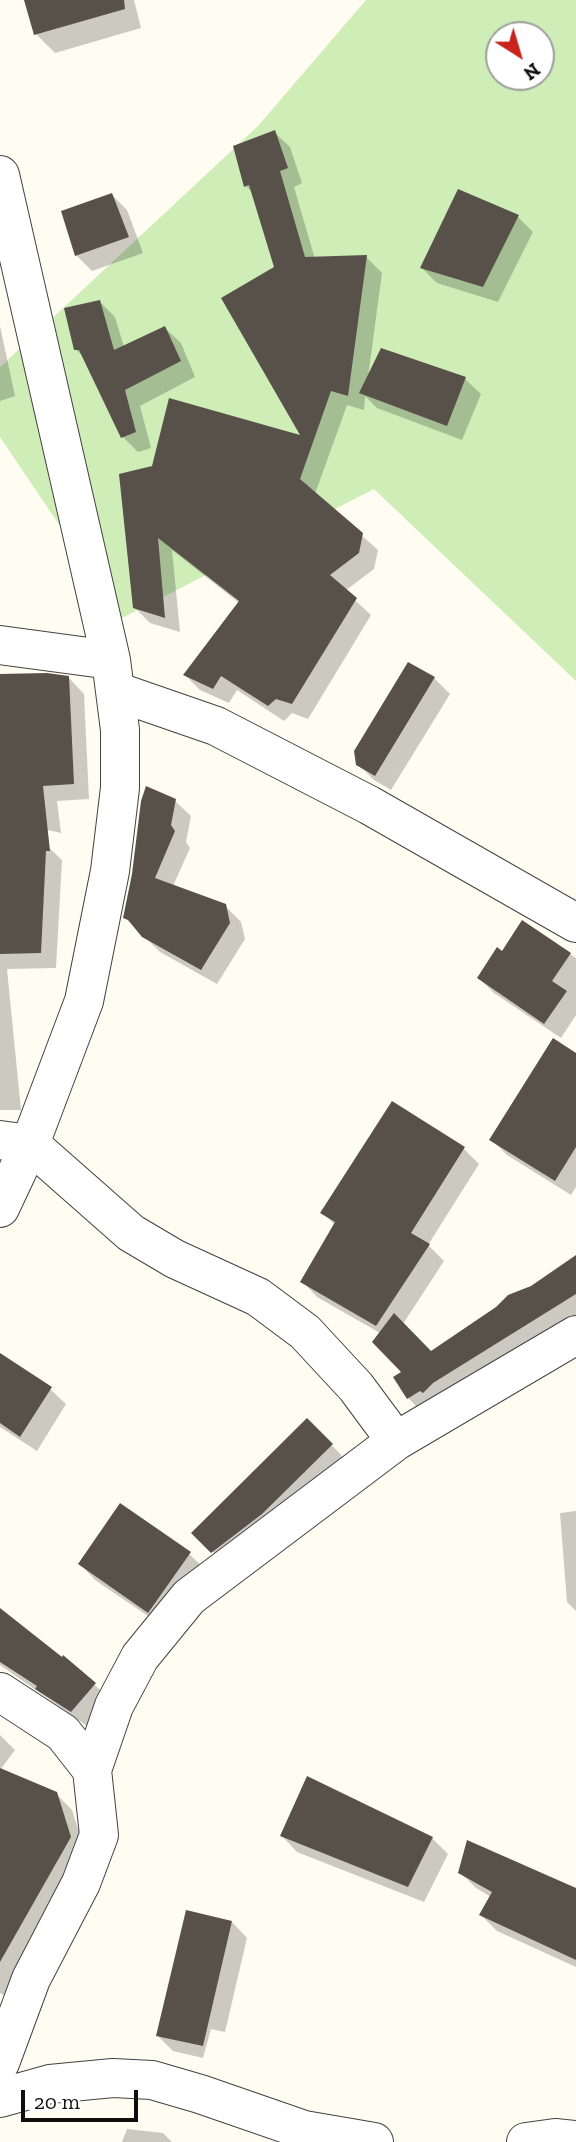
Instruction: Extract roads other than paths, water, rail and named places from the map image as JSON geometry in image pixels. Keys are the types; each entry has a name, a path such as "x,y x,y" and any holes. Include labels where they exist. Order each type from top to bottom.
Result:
{"street":[{"path":"0,175 113,675 120,730 120,788 110,871 84,1001 15,1142 0,1208"},
{"path":"0,645 113,675 369,806 576,923"},
{"path":"15,1142 131,1233 175,1259 258,1297 305,1332 356,1387 396,1441"},
{"path":"0,2063 31,1979 82,1883 99,1835 92,1770 114,1706 140,1657 189,1597 396,1441 576,1335"},
{"path":"0,1692 63,1733 92,1770"},
{"path":"0,2098 50,2084 113,2078 152,2080 304,2130 374,2142"},
{"path":"526,2142 555,2138 576,2140"}]}
